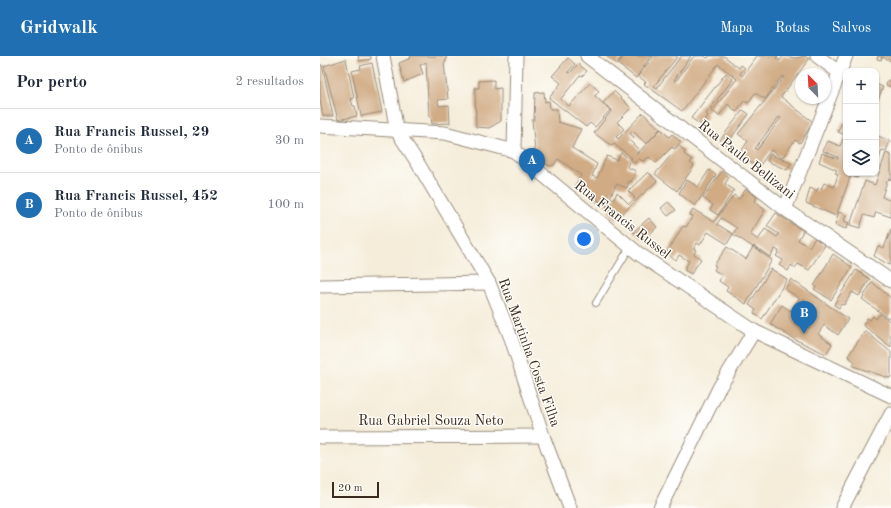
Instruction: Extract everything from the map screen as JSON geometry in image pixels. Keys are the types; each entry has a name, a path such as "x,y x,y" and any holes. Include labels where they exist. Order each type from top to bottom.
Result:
{"street":[{"path":"383,56 397,132"},
{"path":"514,151 516,56"},
{"name":"Rua Paulo Bellizani","path":"587,56 785,209 891,281"},
{"path":"817,56 840,73"},
{"path":"785,209 846,56"},
{"name":"Rua Francis Russel","path":"320,126 397,132 445,133 514,151 630,247 754,331 891,396"},
{"name":"Rua Martinha Costa Filha","path":"397,132 419,165 489,283 511,338 543,436 570,508"},
{"path":"320,286 489,283"},
{"path":"660,508 719,388 754,331"},
{"path":"842,508 891,414"},
{"name":"Rua Gabriel Souza Neto","path":"320,437 543,436"}],"lane":[{"path":"596,303 630,247"}],"building":[{"path":"358,56 371,56 371,59 359,61"},
{"path":"410,56 446,56 446,62 444,63 448,99 438,100 439,106 449,105 450,123 432,124 431,116 429,117 426,62 420,65 423,74 404,82 399,63 411,58"},
{"path":"606,56 622,56 617,64"},
{"path":"624,56 651,56 636,78 618,64"},
{"path":"651,56 678,56 654,86 657,88 681,56 691,56 674,80 676,81 694,56 704,56 708,58 709,56 724,56 739,68 741,65 745,68 740,74 742,76 757,56 778,56 776,58 780,61 783,56 796,58 805,56 809,59 802,68 795,68 795,78 781,97 813,122 800,143 795,140 782,158 771,150 758,168 739,154 748,141 738,134 784,77 782,76 765,99 755,93 748,103 744,101 736,112 728,104 719,116 712,111 737,79 718,64 682,111 644,84 646,82 638,76 653,57","holes":["779,117 781,118 757,150 755,148"]},
{"path":"878,56 891,56 891,61 882,57 881,60 877,59"},
{"path":"568,58 575,64 568,72 570,73 578,64 587,71 582,76 580,75 560,100 569,106 590,83 599,91 595,96 610,110 595,127 590,123 586,127 549,98 561,83 552,76"},
{"path":"346,59 354,98 351,99 353,106 355,106 357,116 338,120 324,66"},
{"path":"372,63 382,112 361,116 352,71 361,69 360,66"},
{"path":"320,65 322,65 333,116 323,116 320,100"},
{"path":"726,73 733,79 706,114 708,116 701,125 691,118"},
{"path":"494,80 494,89 501,88 501,121 489,128 476,127 475,88 479,88 479,81"},
{"path":"888,80 891,81 891,87 886,85"},
{"path":"879,85 883,87 879,97"},
{"path":"614,91 631,108 617,122 624,129 616,137 618,139 643,113 660,129 646,144 633,131 630,134 634,137 630,141 639,150 636,155 661,129 669,137 672,134 681,142 674,149 672,147 656,163 649,157 643,161 639,159 635,163 630,159 632,158 614,144 612,146 594,133 612,110 603,103"},
{"path":"544,92 545,102 549,101 550,109 557,109 558,122 581,129 572,148 597,164 592,176 597,178 607,156 617,160 621,153 630,159 627,167 636,171 631,182 629,181 627,188 616,184 610,198 614,200 617,192 629,204 635,198 628,191 648,172 657,181 616,219 608,211 610,208 590,195 591,193 576,185 581,175 558,159 554,165 548,166 535,151 532,120 534,120 535,93"},
{"path":"743,110 749,114 726,145 720,140"},
{"path":"842,121 843,134 838,132"},
{"path":"879,136 890,141 886,151 882,150 879,158"},
{"path":"843,139 843,176 851,176 836,216 806,203 810,188 817,191 818,188 821,189 824,183 834,187 838,174 835,173 837,170 819,162 822,153 838,159 838,157 823,151 828,141 840,146"},
{"path":"679,146 685,151 684,154 692,160 690,163 694,166 677,191 655,174"},
{"path":"886,153 891,155 891,180 889,179 887,181 882,197 891,201 891,217 876,212 874,218 864,215 860,228 850,225 865,181 875,185"},
{"path":"770,154 791,163 787,170 767,161"},
{"path":"709,170 716,175 695,206 679,193 687,180 698,187"},
{"path":"722,171 729,177 725,184 734,190 718,215 710,210 713,205 703,198"},
{"path":"746,189 757,197 754,202 765,210 750,234 758,240 765,229 777,237 779,234 767,226 776,213 803,231 798,240 809,247 815,238 825,245 809,270 798,264 795,268 791,265 788,271 779,265 783,260 776,256 779,251 775,249 770,257 733,234 727,244 708,232 700,245 697,243 694,249 696,250 694,254 701,259 691,274 684,270 689,261 679,255 676,260 666,254 683,226 686,227 693,216 690,215 693,209 714,222 734,195 739,199","holes":["721,218 737,228 733,234 717,224"]},
{"path":"668,202 676,210 668,216 661,208"},
{"path":"839,212 846,215 844,221 849,223 846,229 835,225"},
{"path":"649,218 657,227 647,237 652,240 650,243 633,232"},
{"path":"891,229 891,260 889,265 874,256 878,246 884,248"},
{"path":"727,247 746,259 753,247 772,260 746,304 726,291 728,287 719,281 722,275 714,270 716,266 714,265"},
{"path":"833,254 852,267 831,300 814,289 816,287 814,286"},
{"path":"771,269 787,279 762,319 754,313 756,310 749,305"},
{"path":"856,270 870,279 859,296 852,292 844,305 841,304 839,308 834,305"},
{"path":"791,279 848,319 838,335 824,325 818,334 832,344 826,354 794,339 770,324 782,305 791,311 799,298 785,289","holes":["804,299 815,306 809,315 816,319 809,328 804,324 805,322 803,320 809,311 800,305"]},
{"path":"872,282 891,298 891,314 888,318 862,299"},
{"path":"880,314 891,322 891,347 863,325 867,318 870,320 873,316 876,319"},
{"path":"865,331 891,352 891,377 889,378 853,366 855,362 848,356"}],"place":[{"name":"Rua Francis Russel, 29","path":"532,181"},
{"name":"Rua Francis Russel, 452","path":"804,334"}]}
